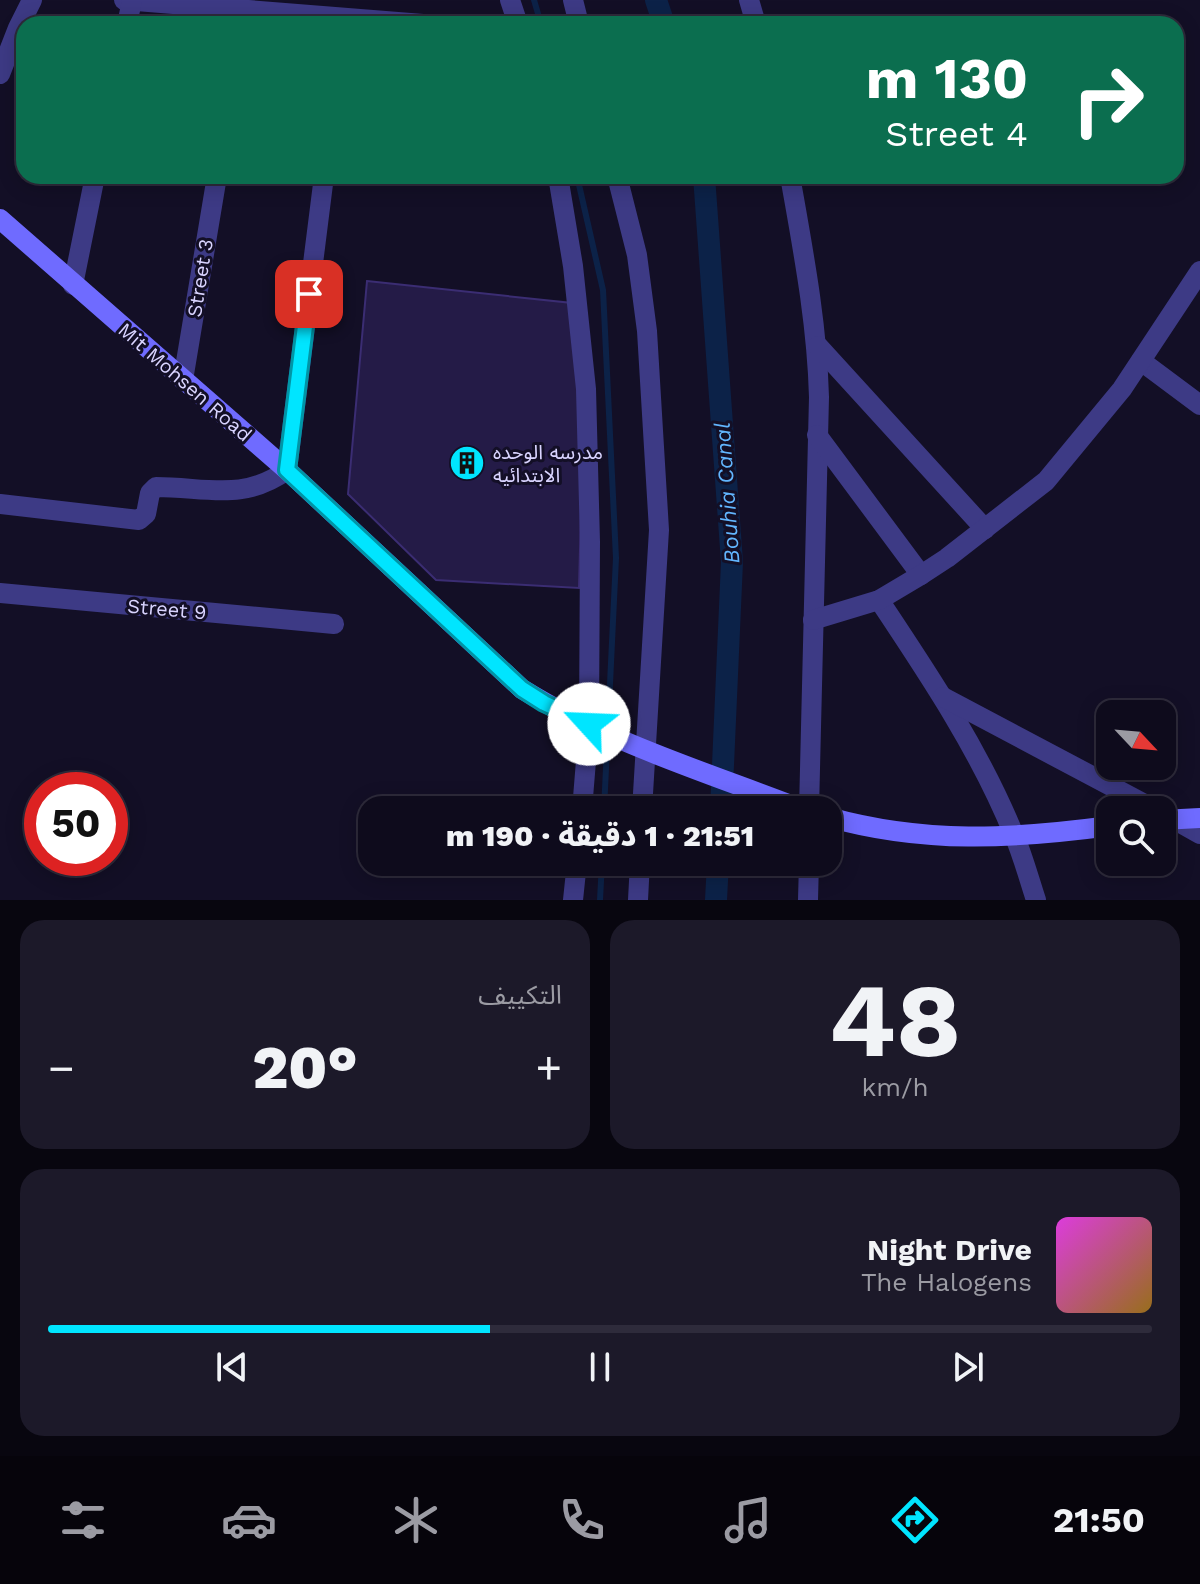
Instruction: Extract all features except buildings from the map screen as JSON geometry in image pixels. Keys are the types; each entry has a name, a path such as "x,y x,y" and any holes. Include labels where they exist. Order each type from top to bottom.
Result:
{"main road":[{"name":"Mit Mohsen Road","path":"0,219 287,470 522,689 544,703 665,758 769,796"},
{"path":"1176,816 1200,818"},
{"path":"842,820 889,831 1015,838 1096,828"}],"street":[{"path":"124,0 322,16"},
{"path":"0,74 16,33"},
{"path":"73,285 93,184"},
{"name":"Street 3","path":"183,380 216,184"},
{"path":"0,504 139,520 146,514 150,493 156,487 233,492 261,485 287,470 323,184"},
{"path":"559,184 573,266 586,389 590,542 589,724 583,796"},
{"path":"619,184 637,255 647,331 659,530 654,646 638,746 641,796"},
{"path":"791,184 818,346 807,796"},
{"path":"813,620 879,600 921,575 1046,481 1122,389 1200,271"},
{"path":"818,346 985,529"},
{"path":"1141,361 1200,405"},
{"path":"817,435 921,575"},
{"name":"Street 9","path":"0,593 334,624"},
{"path":"879,600 943,697 999,801 1036,900"},
{"path":"943,697 1128,796"},
{"path":"1176,822 1200,834"},
{"path":"573,900 576,876"},
{"path":"638,900 639,876"},
{"path":"808,900 809,876"}],"waterway":[{"path":"534,0 539,16"},
{"name":"Bouhia Canal","path":"656,0 661,16"},
{"path":"579,184 603,290 616,558 605,796"},
{"name":"Bouhia Canal","path":"705,184 732,562 722,796"},
{"path":"600,900 601,876"},
{"name":"Bouhia Canal","path":"716,900 717,876"}],"place":[{"name":"مدرسه الوحده الابتدائيه","path":"467,463"}],"route":[{"path":"309,294 287,470 522,689 589,724"}]}
